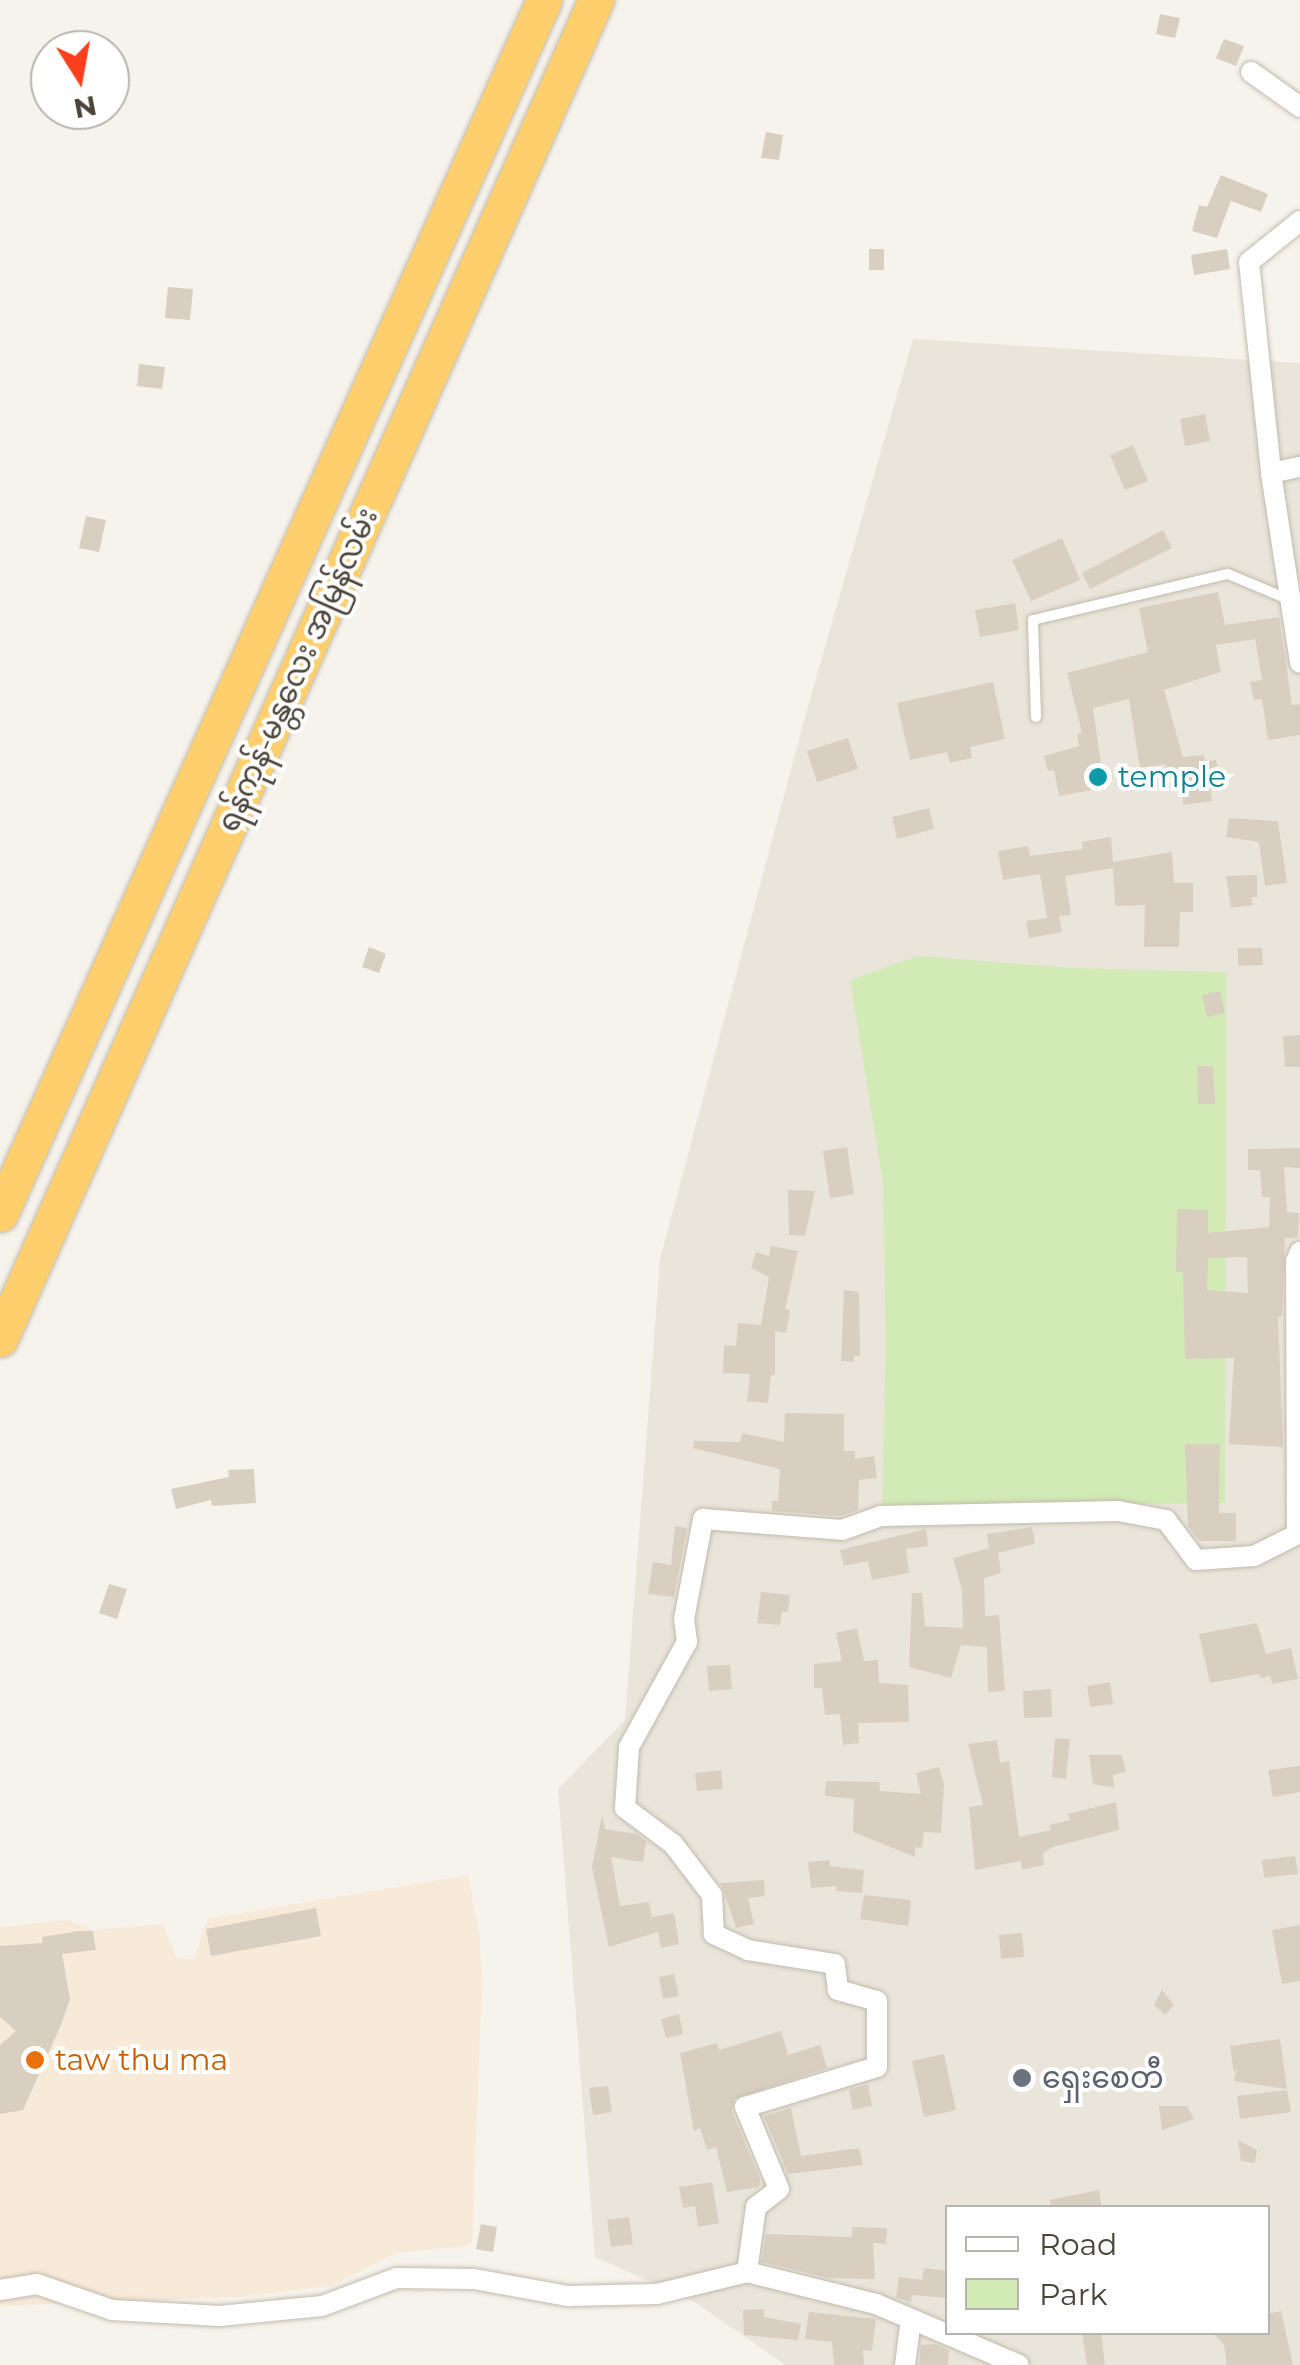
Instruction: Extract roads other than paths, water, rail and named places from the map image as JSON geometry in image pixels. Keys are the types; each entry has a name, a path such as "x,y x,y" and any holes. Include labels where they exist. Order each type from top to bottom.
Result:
{"highway":[{"name":"ရန်ကုန်-မန္တလေး အမြန်လမ်း","path":"0,1214 544,0"},
{"name":"ရန်ကုန်-မန္တလေး အမြန်လမ်း","path":"0,1339 596,0"}],"street":[{"path":"1251,72 1300,107"},
{"path":"1300,220 1249,262 1271,473 1300,663"},
{"path":"1271,473 1300,467"},
{"path":"747,2272 756,2207 779,2189 745,2107 877,2068 877,2001 838,1990 835,1964 748,1950 714,1934 712,1895 672,1844 625,1808 630,1747 687,1642 684,1619 703,1519 842,1530 881,1516 1118,1511 1166,1520 1196,1560 1254,1556 1298,1533 1296,1301 1300,1252"},
{"path":"0,2290 36,2284 112,2310 220,2316 322,2306 396,2278 474,2279 568,2296 657,2294 747,2272 808,2284 945,2333"},
{"path":"905,2365 911,2319"},
{"path":"949,2335 1020,2365"}],"lane":[{"path":"1036,717 1034,620 1228,574 1290,600"}],"place":[{"name":"temple","path":"1098,777"},
{"name":"taw thu ma","path":"35,2060"},
{"name":"ရှေးစေတီ","path":"1022,2078"}]}
